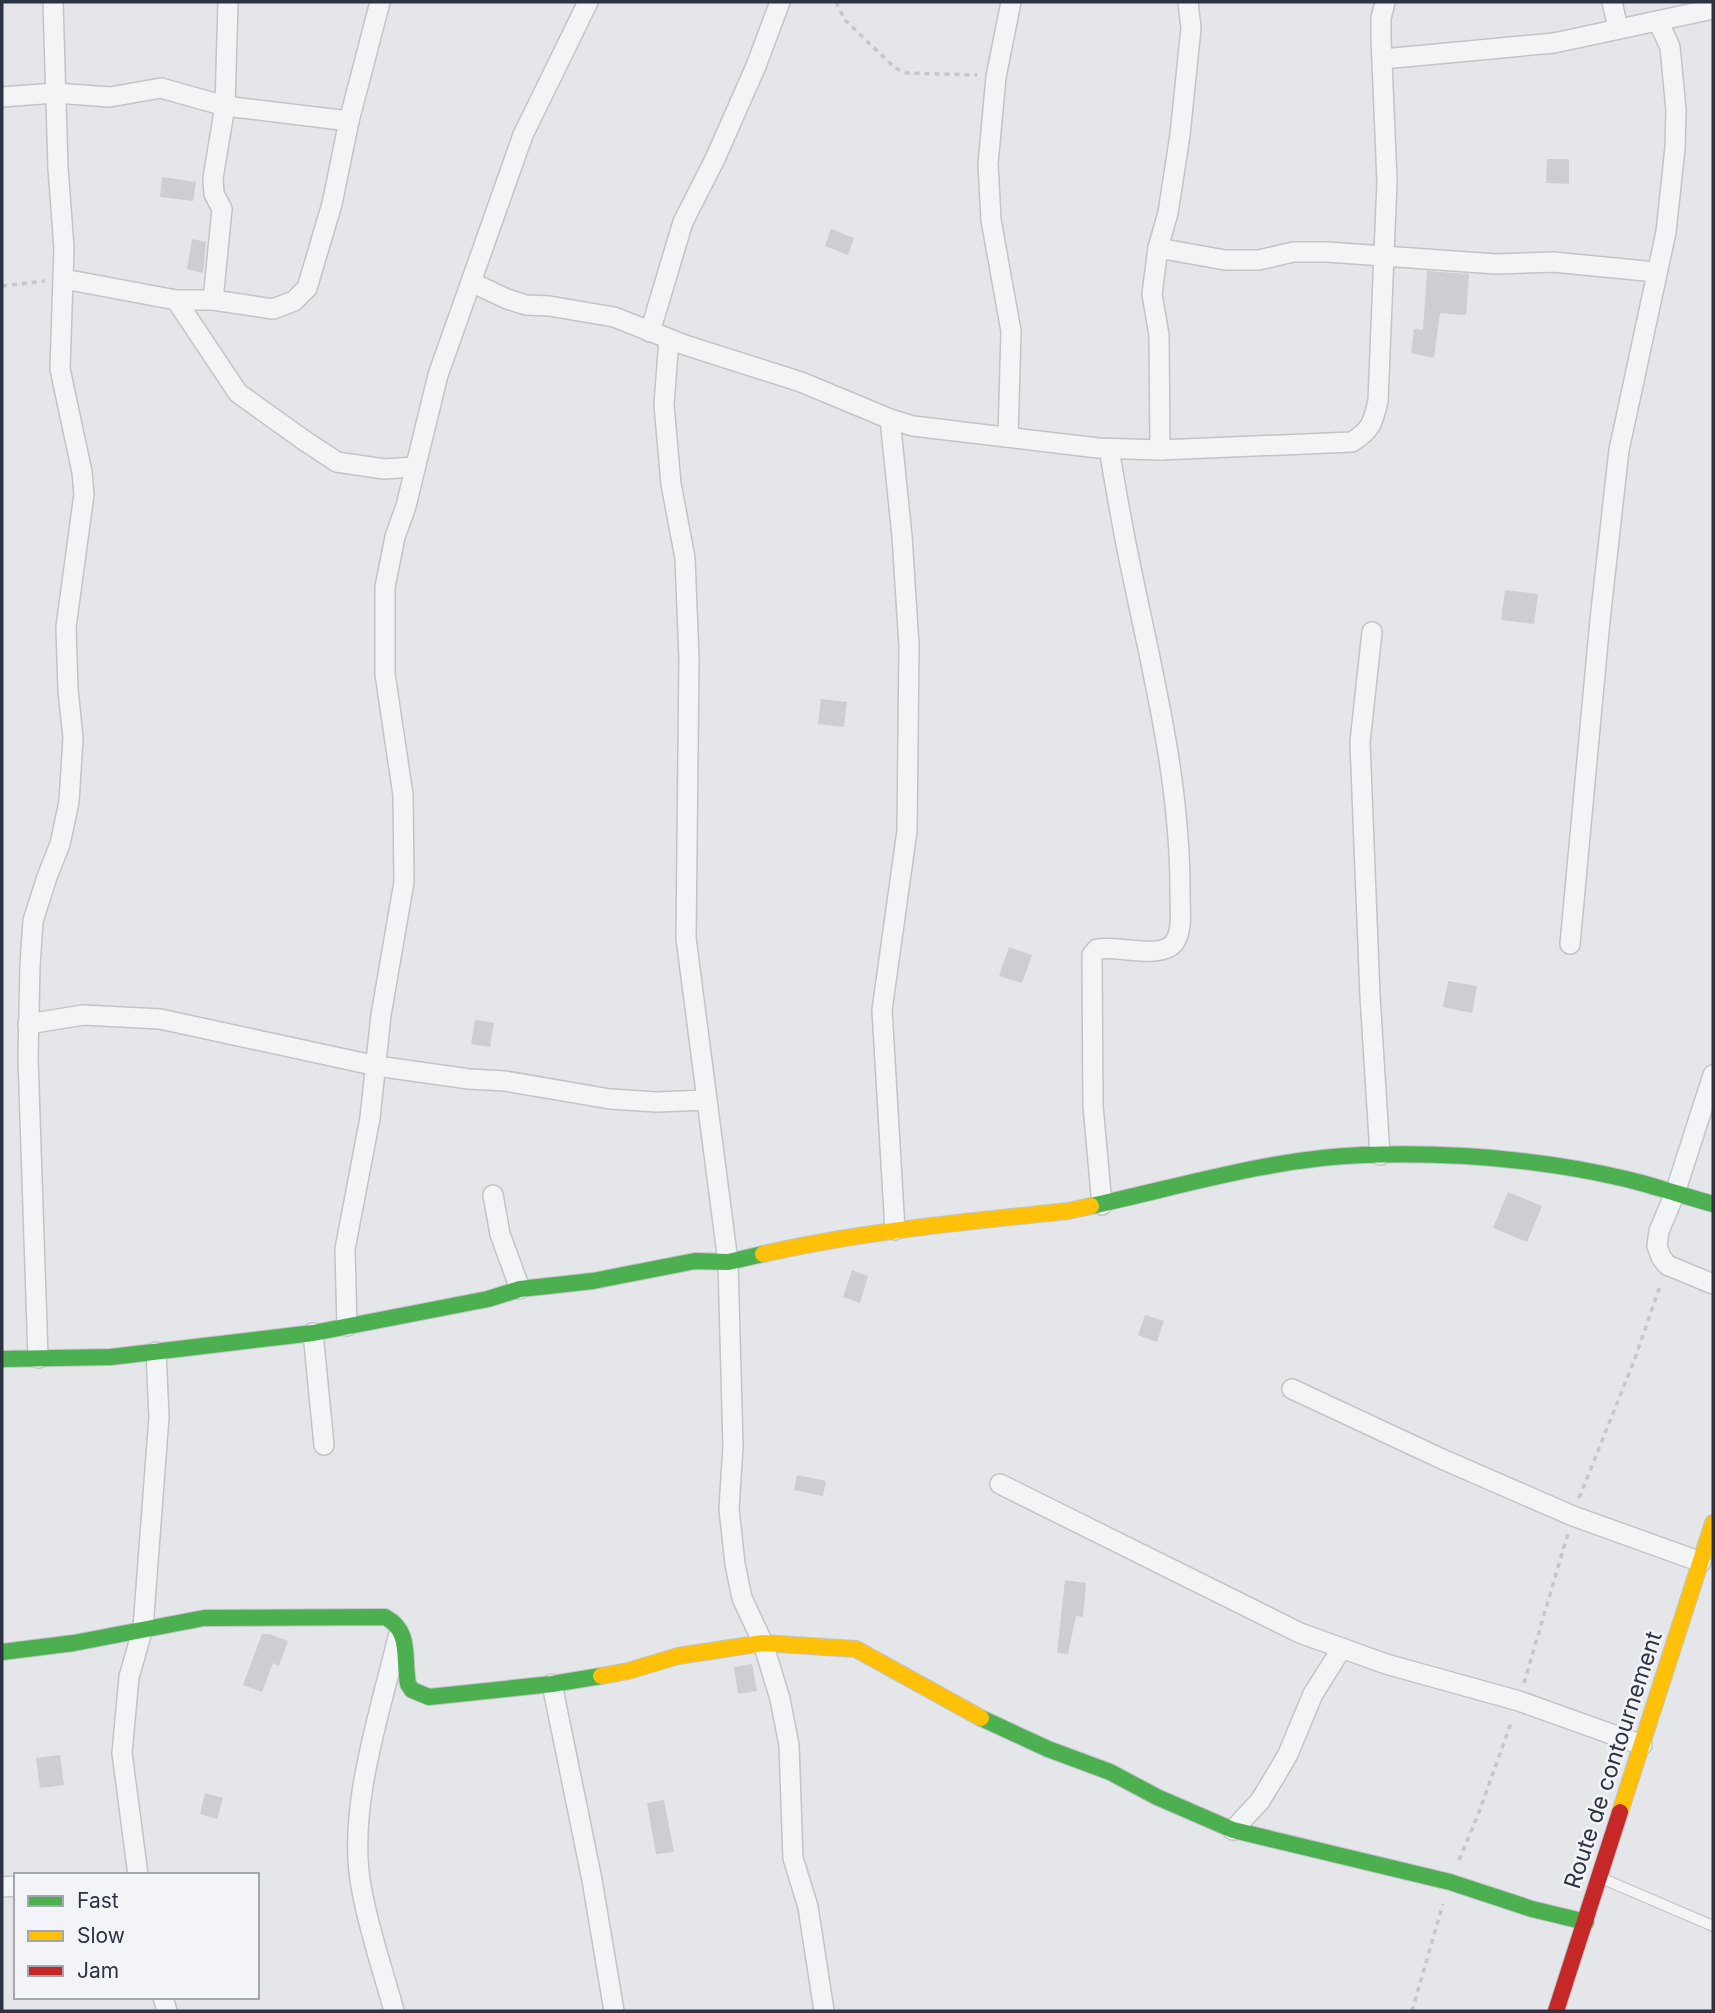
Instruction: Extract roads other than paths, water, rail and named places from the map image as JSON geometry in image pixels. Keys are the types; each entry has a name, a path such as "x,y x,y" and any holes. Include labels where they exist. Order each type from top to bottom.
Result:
{"street":[{"path":"38,1358 28,1024 33,921 60,844 69,802 73,738 66,627 84,494 82,472 60,369 64,279 53,2"},
{"path":"213,300 222,209 214,194 213,178 225,106 229,2"},
{"path":"64,279 176,300 213,300 273,310 294,301 307,288 332,204 349,121 380,2"},
{"path":"346,1326 345,1249 360,1174 377,1066 381,1015 404,882 403,795 385,674 385,587 395,537 438,375 523,135 588,2"},
{"path":"780,2 756,66 715,159 683,222 660,336 671,484 685,558 689,659 686,938 728,1262 733,1446 729,1510 742,1598 763,1643 789,1745 793,1858 808,1907 824,2011"},
{"path":"1008,437 1011,331 989,199 988,164 996,78 1011,2"},
{"path":"1160,450 1159,335 1152,294 1180,135 1191,27 1188,2"},
{"path":"471,282 506,299 526,305 549,306 614,317 660,336 801,382 913,426 1109,449 1160,450 1352,442 1367,432 1378,401 1387,181 1381,18 1385,2"},
{"path":"1612,2 1618,29"},
{"path":"1383,58 1554,43 1713,9"},
{"path":"1570,944 1600,620 1619,450 1666,232 1675,148 1676,110 1670,47 1658,21"},
{"path":"2,97 55,93 110,97 161,88 225,106 349,121"},
{"path":"1158,248 1224,260 1259,260 1293,252 1384,255 1496,264 1553,262 1656,272"},
{"path":"176,300 237,393 305,441 337,462 384,469 415,467"},
{"path":"890,419 902,536 909,646 907,831 882,1010 895,1230"},
{"path":"1102,1205 1093,1106 1092,955 1097,949 1106,947 1157,952 1172,945 1180,930 1180,862 1167,739 1109,449"},
{"path":"1372,632 1360,742 1370,996 1380,1155"},
{"path":"28,1024 83,1015 160,1019 377,1066 469,1079 505,1081 610,1099 656,1102 707,1100"},
{"path":"1713,1075 1675,1193 1659,1231 1657,1246 1667,1265 1713,1284"},
{"path":"2,1359 111,1357 313,1333 488,1300 520,1289 593,1281 695,1261 728,1262 802,1245 895,1230 1102,1205 1307,1160 1380,1155 1473,1157 1531,1162 1626,1179 1713,1204"},
{"path":"492,1195 500,1234 520,1289"},
{"path":"313,1333 324,1445"},
{"path":"138,1873 122,1753 129,1677 143,1628 159,1417 156,1352"},
{"path":"1292,1389 1573,1516 1701,1562"},
{"path":"1000,1484 1300,1633 1386,1664 1519,1701 1642,1745"},
{"name":"Route de contournement","path":"1556,2011 1713,1522"},
{"path":"2,1652 74,1643 204,1618 386,1617 400,1626 406,1647 405,1676 408,1685 425,1696 552,1684 628,1671 678,1656 763,1643 846,1648 863,1652 964,1710 1048,1749 1110,1772 1157,1797 1233,1830 1450,1882 1539,1911 1586,1922"},
{"path":"394,2011 360,1886 358,1839 363,1785 400,1626"},
{"path":"1233,1830 1260,1801 1277,1773 1313,1694 1342,1648"},
{"path":"552,1684 592,1880 614,2011"}],"lane":[{"path":"1599,1877 1713,1926"}]}
